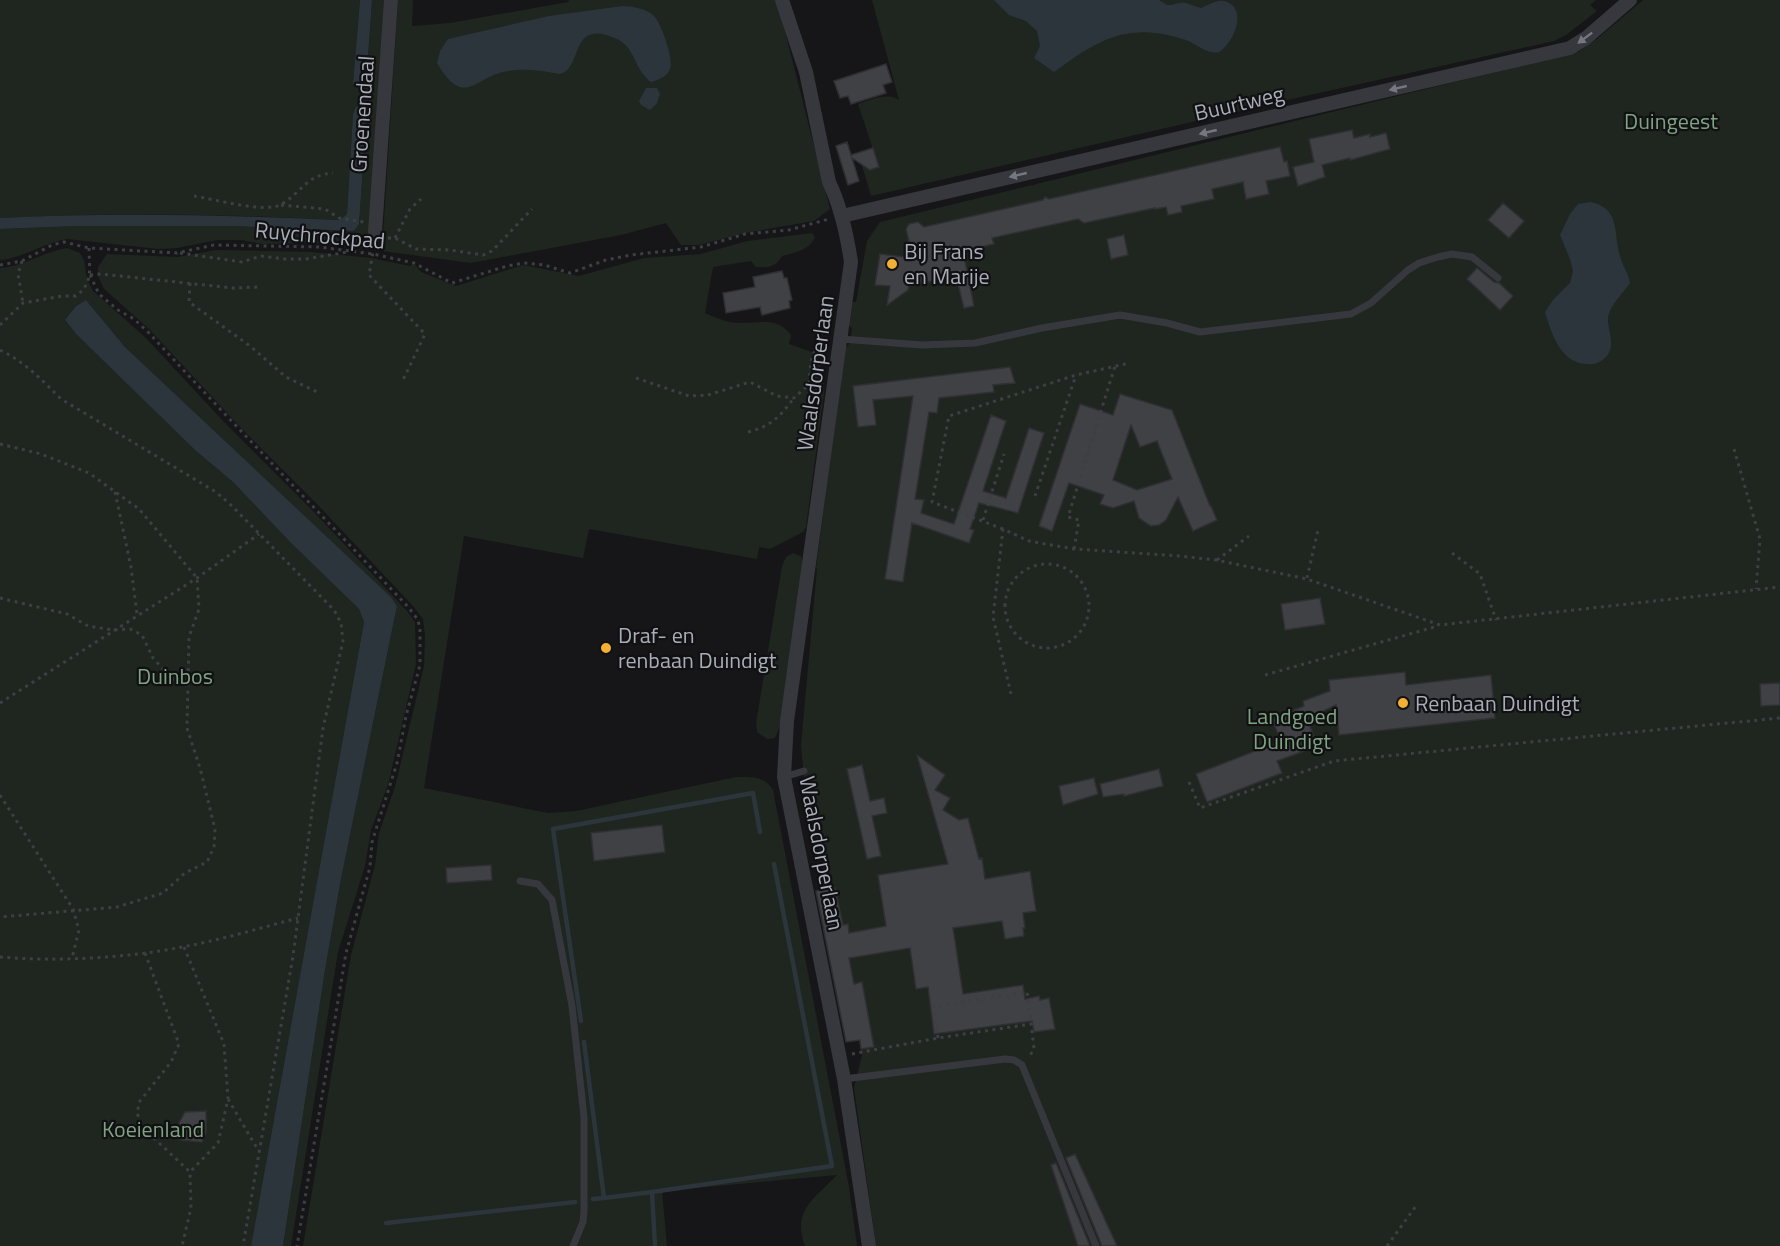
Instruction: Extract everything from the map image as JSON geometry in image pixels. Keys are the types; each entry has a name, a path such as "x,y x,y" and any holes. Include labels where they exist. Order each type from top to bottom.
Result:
{"street":[{"name":"Groenendaal","path":"379,234 391,0"},
{"path":"782,0 806,72 829,182 836,195 842,216"},
{"name":"Buurtweg","path":"842,216 1570,48 1586,38 1630,0"},
{"name":"Waalsdorperlaan","path":"842,216 851,262 787,721 784,777 840,1056 869,1246"}],"lane":[{"path":"841,341 922,345 975,343 1042,328 1120,315 1200,332 1351,314 1371,303 1394,281 1419,263 1452,254 1472,257 1498,278"},
{"path":"784,777 804,771"},
{"path":"520,881 537,884 552,900 572,1006 584,1129 583,1222 573,1246"},
{"path":"844,1079 1005,1059 1014,1060 1022,1065 1096,1246"}],"path":[{"path":"281,205 312,177 333,173"},
{"path":"194,196 251,208 271,208 281,205 325,209 339,218 362,221"},
{"path":"395,238 410,209 421,199"},
{"path":"379,234 395,238 416,249 450,250 483,255 492,251 532,209"},
{"name":"Ruychrockpad","path":"0,265 22,261 52,245 64,242 89,248 178,252 214,245 319,248 373,254 414,263 452,283 524,263 544,265 570,273 606,260 631,255 701,248 745,234 789,230 842,216"},
{"path":"0,325 23,303 62,296 76,296 85,288 90,275 89,248"},
{"path":"178,252 242,262 261,256 306,260 351,251"},
{"path":"373,254 369,275 425,334 404,380"},
{"path":"22,261 18,274 23,303"},
{"path":"90,275 101,274 233,288 259,287"},
{"path":"90,275 99,294 148,332 238,430 339,532 410,608 418,620 420,664 393,779 372,842 370,867 346,953 297,1246"},
{"path":"190,283 189,302 250,346 286,377 317,392"},
{"path":"748,432 765,428 778,418 809,384 811,360 819,345 841,341"},
{"path":"0,350 18,359 61,399 216,492 334,610 341,623 343,641 323,729 298,918 243,1246"},
{"path":"1130,363 1076,375 950,416 932,502 983,520 1029,541 1074,549 1216,560 1307,579 1440,625"},
{"path":"1074,549 1079,520 1068,517 1115,366"},
{"path":"1035,496 1076,375"},
{"path":"636,378 689,396 708,395 750,382 777,396 794,398"},
{"path":"0,444 41,454 89,473 139,509 197,578 199,609 189,637 186,686 187,728 200,768 215,829 214,847 207,862 185,873 163,894 117,907 0,917"},
{"path":"1734,449 1760,539 1756,589"},
{"path":"983,520 1004,454"},
{"path":"115,492 131,567 137,614"},
{"path":"1004,529 993,617 1011,694"},
{"path":"1307,579 1317,530"},
{"path":"0,703 197,578 259,534"},
{"path":"1216,560 1249,536"},
{"path":"1452,553 1480,574 1496,620"},
{"path":"1053,564 1070,570 1083,582 1090,599 1089,616 1082,633 1068,644 1051,649 1033,647 1018,638 1008,623 1004,605 1008,588 1019,574 1035,565 1053,564"},
{"path":"1265,675 1440,625 1780,587"},
{"path":"0,598 67,614 88,626 112,630 130,629 142,635 153,658 170,677 186,686"},
{"path":"1189,782 1200,808 1334,761 1780,719"},
{"path":"0,795 73,909 79,930 72,958"},
{"path":"0,957 72,958 145,953 184,947 298,918"},
{"path":"184,947 224,1044 228,1099 218,1143 190,1172"},
{"path":"145,953 179,1044 171,1062 140,1101 137,1112 141,1126 190,1172 191,1208 182,1246"},
{"path":"938,1038 933,1007 1027,992 1034,1048 1031,1056 1022,1065"},
{"path":"840,1056 1031,1024"},
{"path":"228,1099 260,1152"},
{"path":"1387,1246 1416,1206"}],"green space":[{"path":"0,0 360,0 353,83 366,85 372,0 387,0 369,249 313,243 262,244 241,240 218,240 177,248 158,249 67,239 0,260 0,229 77,226 234,226 354,231 359,224 367,109 353,114 347,214 340,220 170,214 0,218"},
{"path":"398,0 413,0 412,26 450,23 569,0 777,0 830,209 814,221 745,233 699,245 681,245 666,223 621,235 471,263 382,251"},
{"path":"872,0 1596,0 1590,5 1597,11 1566,35 1554,41 871,196 860,159 875,155 858,104 884,97 899,100"},
{"name":"Landgoed Duindigt","path":"1643,0 1780,0 1780,1246 876,1246 854,1088 862,1055 804,778 801,745 816,568 844,350 850,343 852,328 847,324 849,302 856,302 867,241 880,222 1578,52"},
{"path":"812,233 815,237 809,245 782,256 771,266 756,267 751,261 713,267 705,313 733,323 775,323 791,335 789,344 815,353 823,371 824,393 806,527 803,532 770,549 759,547 757,559 589,529 583,558 464,536 424,788 548,813 576,811 736,777 757,778 770,785 773,790 849,1187 857,1246 805,1246 801,1222 804,1213 814,1197 837,1175 662,1191 667,1246 303,1246 351,955 375,865 379,833 395,787 424,666 423,619 317,504 241,428 149,329 104,289 98,276 98,267 107,254 178,257 216,250 312,252 371,258 410,266 414,263 421,272 456,286 523,265 579,276 644,258 701,254 747,241"},
{"name":"Duinbos","path":"67,248 80,253 93,291 145,337 224,422 313,511 415,622 416,664 388,785 371,830 365,866 338,952 291,1246 283,1246 325,970 341,879 397,606 391,597 125,347 86,300 76,306 65,320 77,335 196,451 233,482 359,609 364,622 251,1246 0,1246 0,268 18,265"},
{"path":"793,553 801,556 803,564 781,724 775,738 767,739 757,732 756,723 782,566 786,557"}],"shaded area":[{"path":"360,0 372,0 366,85 361,87 353,83"},
{"path":"994,0 1159,0 1167,5 1184,3 1201,8 1224,1 1232,5 1237,17 1230,41 1219,52 1210,52 1186,40 1166,35 1147,32 1131,33 1100,42 1054,72 1034,58 1040,46 1037,31 1026,21 1009,15"},
{"path":"623,6 635,7 651,13 657,20 666,41 671,64 667,74 662,78 651,82 645,77 632,53 623,43 601,34 591,34 584,39 572,63 560,74 514,70 496,74 463,88 455,85 437,63 440,51 448,39 549,16"},
{"path":"646,88 657,88 660,94 657,103 650,110 641,105 639,101"},
{"path":"364,106 367,109 359,224 354,231 234,226 77,226 0,229 0,218 43,216 170,215 340,220 347,214 353,114 356,107"},
{"path":"1590,202 1600,205 1611,216 1620,256 1630,283 1616,301 1608,317 1611,343 1609,353 1598,362 1582,364 1573,361 1560,348 1545,312 1570,283 1573,271 1560,235 1570,214 1578,204"},
{"path":"86,300 125,347 391,597 397,606 341,879 283,1246 251,1246 364,622 359,609 233,482 196,451 77,335 65,320 76,306"}],"building":[{"path":"886,64 892,82 883,85 886,93 851,104 848,96 840,98 834,81"},
{"path":"1352,130 1354,138 1386,133 1390,149 1322,165 1325,177 1298,186 1293,167 1314,162 1309,139"},
{"path":"847,142 851,155 873,148 879,167 870,170 852,158 859,181 848,185 836,146"},
{"path":"1280,147 1284,162 1287,161 1290,176 1266,181 1269,194 1246,199 1243,182 1212,189 1214,199 1181,206 1182,212 1168,215 1166,207 1084,223 1078,219 992,238 994,244 963,251 974,306 964,308 956,276 909,286 908,290 887,305 890,286 875,285 880,254 913,258 906,229 909,224 918,222 924,227 1043,200 1045,197 1049,199"},
{"path":"1503,203 1524,221 1509,238 1488,220"},
{"path":"1124,235 1128,255 1111,259 1107,239"},
{"path":"1477,268 1513,296 1500,310 1467,279"},
{"path":"782,271 784,278 787,278 792,300 789,301 790,308 762,315 760,307 726,313 723,293 755,287 753,277"},
{"path":"1010,367 1015,383 993,385 994,392 939,398 937,413 929,412 915,499 924,500 921,513 954,524 991,415 1006,421 983,491 1006,498 1029,428 1044,433 1018,513 979,503 970,529 974,530 969,543 912,523 903,582 885,579 913,396 873,400 876,425 858,427 853,386"},
{"path":"1120,394 1172,410 1217,520 1193,531 1178,497 1166,520 1159,525 1151,526 1139,518 1134,501 1113,508 1100,504 1104,495 1069,483 1052,531 1039,526 1080,404 1113,415","holes":["1131,425 1140,447 1157,441 1172,479 1137,490 1113,480"]},
{"path":"1320,598 1325,624 1285,630 1281,604"},
{"name":"Renbaan Duindigt","path":"1405,672 1406,685 1491,675 1495,718 1339,735 1336,705 1307,719 1318,746 1277,761 1282,773 1207,802 1196,774 1281,741 1272,719 1304,706 1303,701 1330,691 1329,680"},
{"path":"1780,683 1780,705 1761,706 1760,684"},
{"path":"917,755 945,775 935,790 950,798 943,810 959,820 968,818 979,859 982,858 985,879 1030,871 1036,911 1023,913 1024,936 1005,939 1002,921 953,928 963,994 1023,985 1025,999 1039,996 1040,1000 1049,998 1055,1029 1034,1032 1032,1021 934,1034 928,987 916,989 910,948 849,958 854,984 862,982 874,1047 861,1049 860,1040 846,1042 816,891 835,888 843,925 848,924 849,933 886,926 878,875 948,864"},
{"path":"862,765 870,801 884,798 887,813 872,816 881,856 867,859 847,769"},
{"path":"1159,769 1163,786 1124,796 1124,794 1103,797 1100,784"},
{"path":"1094,778 1098,794 1063,805 1059,786"},
{"path":"662,825 665,852 594,861 591,833"},
{"path":"491,865 492,880 447,883 446,868"},
{"path":"206,1111 206,1132 202,1142 181,1140 179,1123 185,1112"},
{"path":"1075,1154 1117,1246 1102,1246 1066,1158"},
{"path":"1056,1163 1090,1246 1078,1246 1051,1165"}],"waterway":[{"path":"581,1021 553,829 753,793 760,832"},
{"path":"652,1192 832,1166 774,864"},
{"path":"584,1042 604,1198 652,1192 655,1246"},
{"path":"593,1199 604,1198"},
{"path":"386,1223 575,1202"}],"place":[{"name":"Bij Frans en Marije","path":"892,264"},
{"name":"Draf- en renbaan Duindigt","path":"606,648"},
{"name":"Renbaan Duindigt","path":"1403,703"}],"park label":[{"name":"Duingeest","path":"1671,121"},
{"name":"Koeienland","path":"153,1129"}]}
